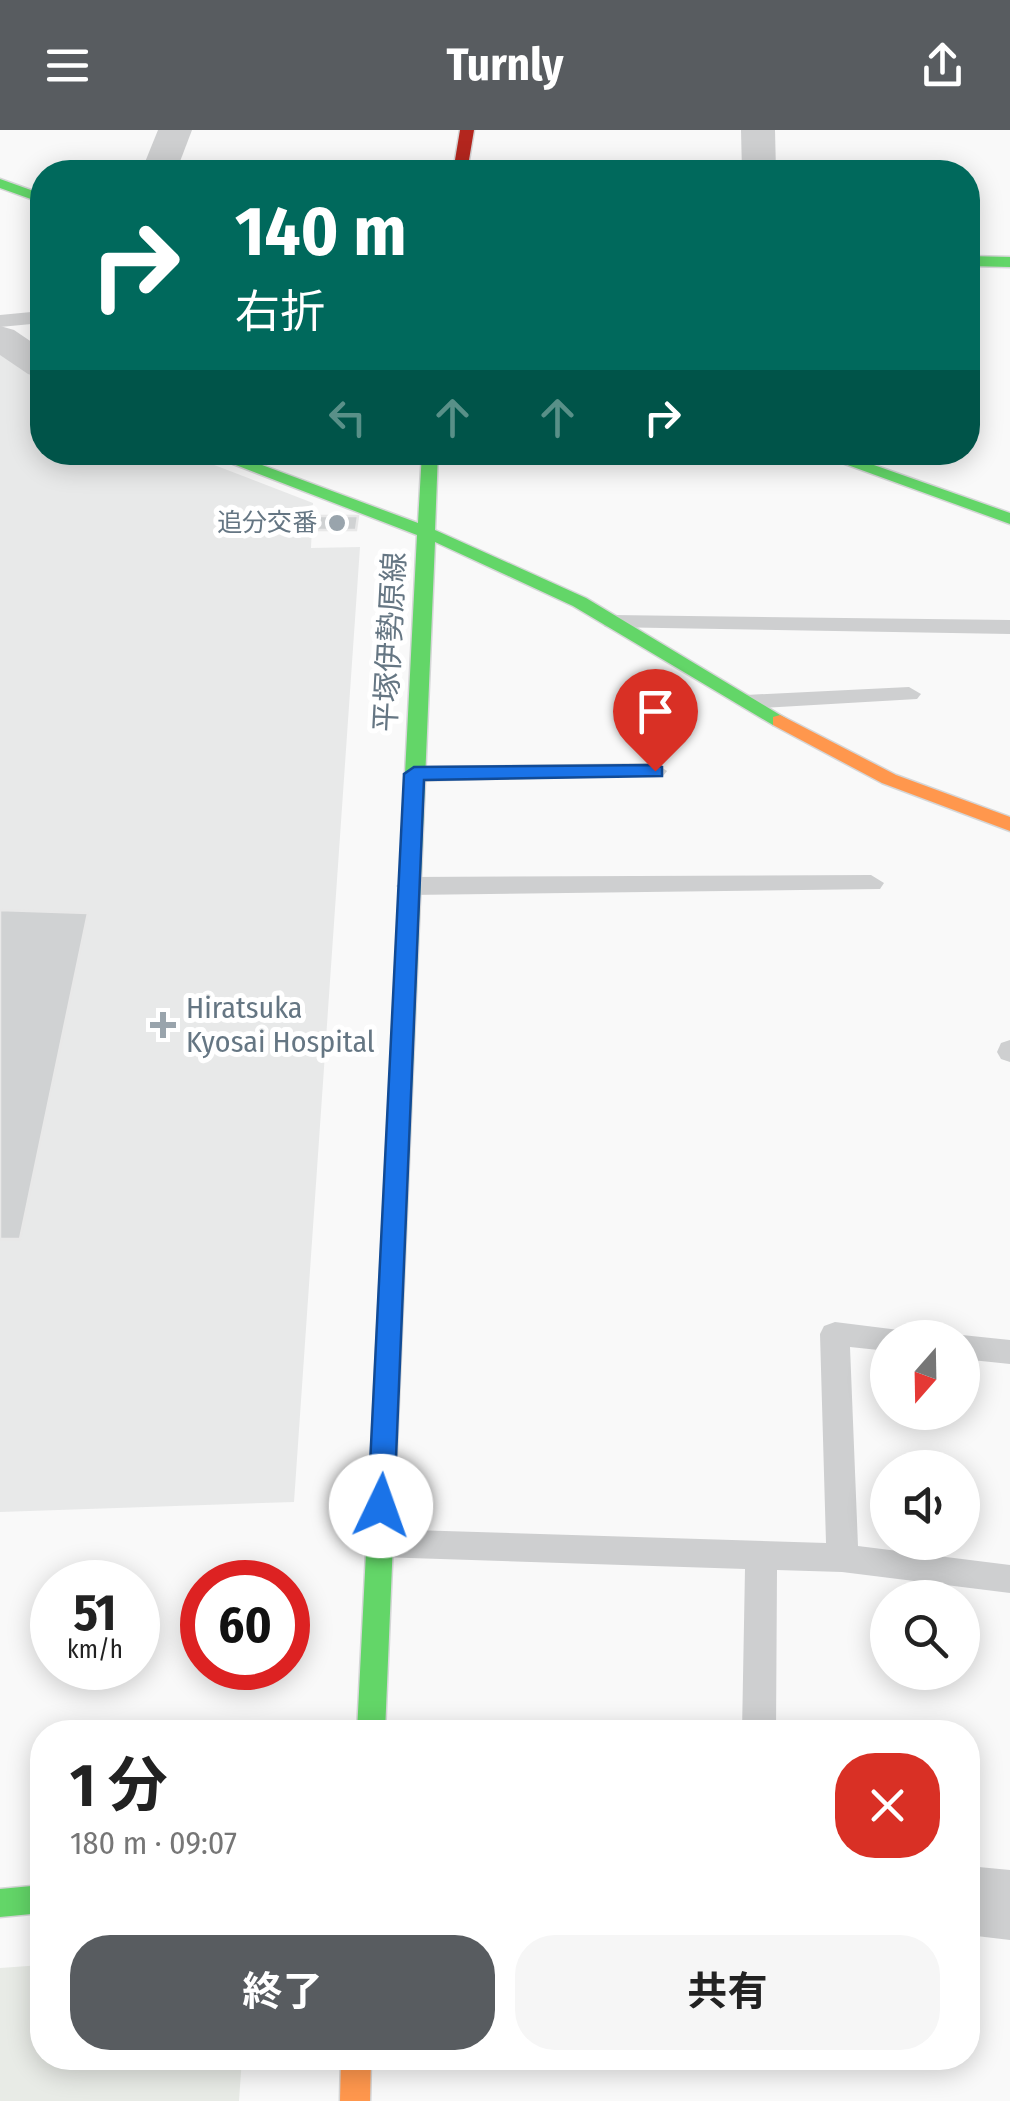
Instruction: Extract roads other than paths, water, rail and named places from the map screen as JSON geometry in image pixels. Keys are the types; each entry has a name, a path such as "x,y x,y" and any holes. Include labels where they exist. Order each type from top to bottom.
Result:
{"main road":[{"path":"462,160 466,130"},
{"path":"0,183 30,194"},
{"path":"980,261 1010,262"},
{"path":"246,465 425,530 553,589 745,702 912,792 1010,824"},
{"name":"平塚伊勢原線","path":"372,1720 429,465"},
{"path":"857,465 1010,519"},
{"path":"0,1902 30,1900"},
{"path":"355,2101 356,2070"}],"street":[{"path":"164,160 175,130"},
{"path":"758,130 759,160"},
{"path":"0,338 30,358"},
{"path":"980,1902 1010,1906"}],"lane":[{"path":"0,322 30,318"},
{"path":"612,622 1010,626"},
{"path":"745,702 908,694"},
{"path":"414,774 655,771"},
{"path":"409,886 871,883"},
{"path":"842,1558 835,1334 870,1337"},
{"path":"980,1349 1010,1352"},
{"path":"380,1543 842,1558 1010,1579"},
{"path":"759,1720 760,1556"}],"place":[{"name":"追分交番","path":"337,523"},
{"name":"Hiratsuka Kyosai Hospital","path":"163,1025"}]}
